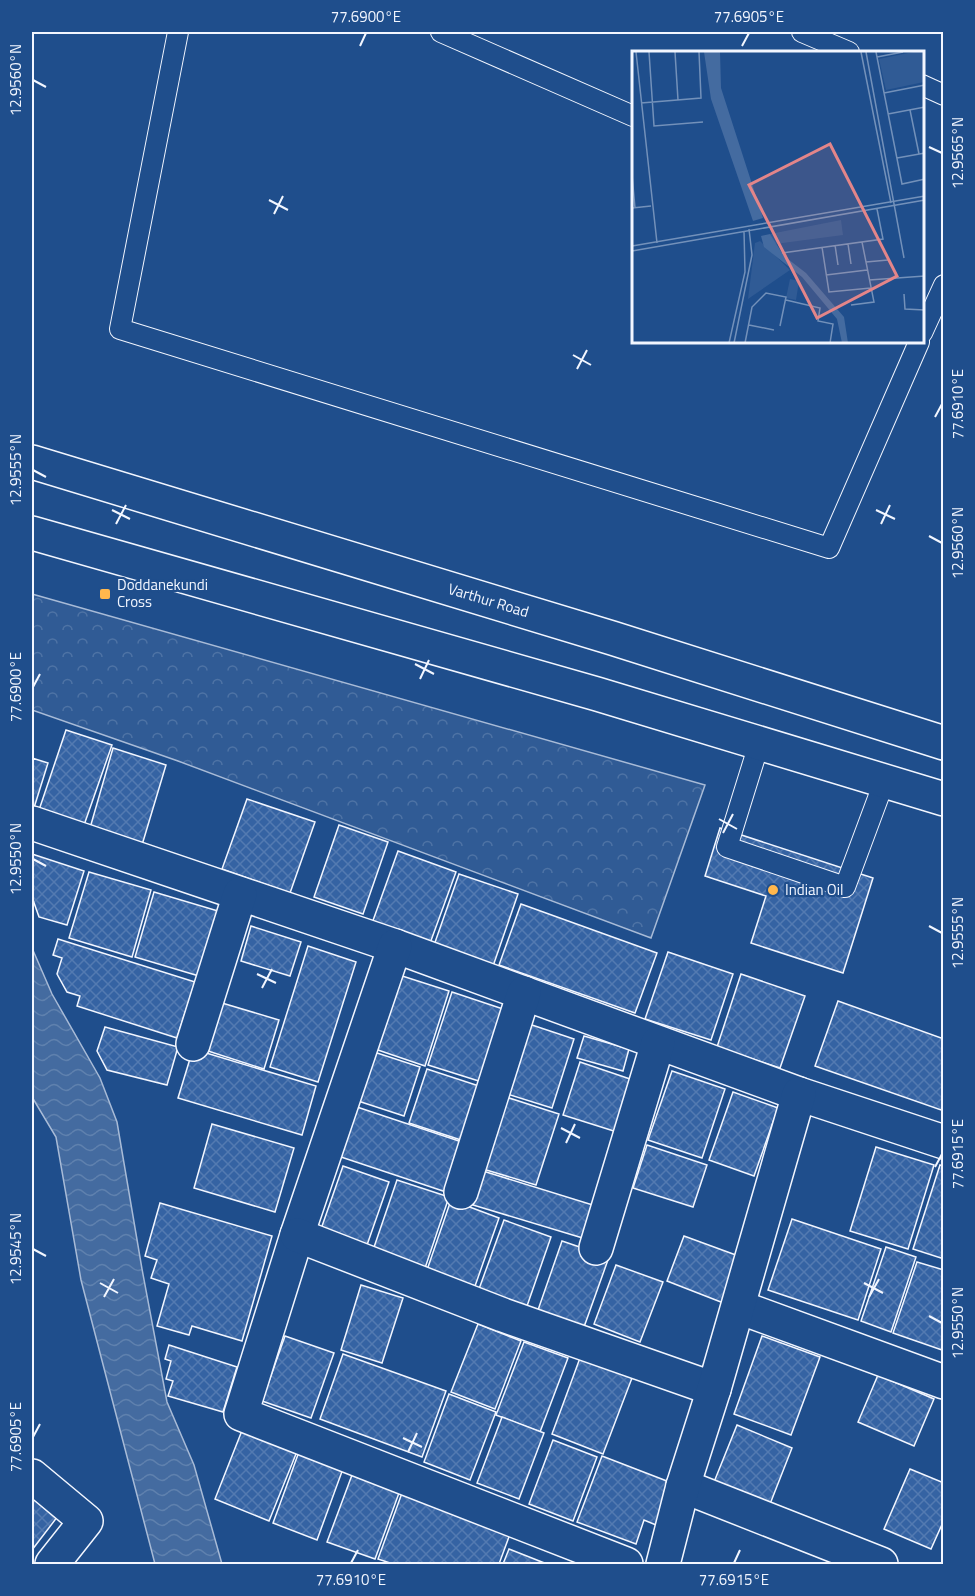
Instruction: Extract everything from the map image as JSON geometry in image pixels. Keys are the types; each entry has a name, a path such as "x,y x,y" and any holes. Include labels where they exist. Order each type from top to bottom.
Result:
{"street":[{"name":"Varthur Road","path":"32,462 612,638 944,742"},
{"path":"32,533 597,694 944,800"},
{"path":"32,823 395,946 799,1094 944,1142"},
{"path":"193,1044 240,894"},
{"path":"395,946 297,1235 241,1414 626,1564"},
{"path":"461,1192 524,993"},
{"path":"596,1248 658,1043"},
{"path":"663,1564 683,1486 739,1307 799,1094"},
{"path":"297,1235 503,1316 714,1389"},
{"path":"739,1307 944,1382"},
{"path":"32,1476 86,1521 52,1564"},
{"path":"683,1486 881,1564"}],"lane":[{"path":"178,32 120,329 829,548 918,344"},
{"path":"441,32 632,116"},
{"path":"802,32 847,51"},
{"path":"924,329 944,285"},
{"path":"759,744 727,847 845,887 884,782"}],"green space":[{"path":"32,594 705,785 651,938 178,761 32,710"}],"water":[{"path":"32,948 52,994 100,1078 117,1122 167,1402 194,1465 222,1564 155,1564 81,1280 56,1137 32,1097"}],"building":[{"path":"66,730 112,745 83,828 38,813"},
{"path":"113,748 166,765 142,845 90,828"},
{"path":"32,758 48,763 33,811 32,811"},
{"path":"247,799 315,822 290,893 222,869"},
{"path":"339,825 388,842 363,914 314,897"},
{"path":"720,828 873,878 843,973 751,943 766,896 705,876"},
{"path":"398,851 456,872 429,946 371,926"},
{"path":"32,854 84,871 67,925 39,917 32,897"},
{"path":"89,872 151,890 132,957 69,938"},
{"path":"459,874 518,894 492,969 433,948"},
{"path":"154,892 218,911 199,976 135,957"},
{"path":"521,904 657,953 635,1013 499,965"},
{"path":"251,926 301,942 290,976 241,961"},
{"path":"58,939 195,982 177,1038 77,1006 80,996 67,992 57,974 62,958 53,955"},
{"path":"308,946 356,962 318,1082 270,1067"},
{"path":"668,952 733,974 711,1040 645,1019"},
{"path":"396,974 449,991 425,1066 372,1048"},
{"path":"741,974 805,996 780,1068 717,1047"},
{"path":"452,992 506,1010 482,1082 428,1065"},
{"path":"838,1001 944,1039 944,1111 815,1066"},
{"path":"222,1003 279,1020 264,1069 208,1051"},
{"path":"529,1024 574,1039 552,1108 507,1094"},
{"path":"105,1027 178,1047 167,1085 107,1070 97,1051"},
{"path":"584,1036 629,1049 623,1071 577,1058"},
{"path":"193,1049 316,1086 302,1135 178,1098"},
{"path":"371,1051 420,1067 404,1116 355,1100"},
{"path":"580,1062 633,1080 617,1132 563,1115"},
{"path":"427,1069 482,1087 464,1141 409,1123"},
{"path":"672,1071 725,1089 702,1158 648,1140"},
{"path":"733,1092 778,1108 754,1176 709,1160"},
{"path":"506,1097 559,1114 536,1185 483,1169"},
{"path":"357,1107 471,1145 455,1195 341,1157"},
{"path":"212,1124 294,1148 275,1212 194,1188"},
{"path":"647,1145 707,1165 693,1207 633,1188"},
{"path":"876,1147 934,1165 908,1249 850,1231"},
{"path":"940,1165 944,1166 944,1259 913,1249"},
{"path":"343,1166 389,1182 367,1245 321,1229"},
{"path":"483,1171 596,1206 586,1239 473,1205"},
{"path":"397,1180 449,1197 424,1271 372,1253"},
{"path":"451,1200 499,1218 475,1286 427,1270"},
{"path":"160,1203 272,1236 242,1341 192,1326 189,1335 157,1326 169,1284 151,1278 157,1260 145,1256"},
{"path":"792,1219 881,1249 858,1320 768,1290"},
{"path":"504,1220 551,1237 527,1306 479,1289"},
{"path":"684,1236 744,1258 726,1304 667,1281"},
{"path":"562,1241 609,1257 584,1327 538,1310"},
{"path":"886,1247 916,1257 891,1332 861,1321"},
{"path":"917,1262 944,1270 944,1344 942,1350 893,1333"},
{"path":"616,1265 663,1282 640,1342 594,1324"},
{"path":"361,1285 403,1298 382,1363 341,1350"},
{"path":"478,1324 521,1341 495,1409 451,1392"},
{"path":"285,1336 334,1353 311,1418 262,1401"},
{"path":"762,1336 820,1357 791,1435 734,1414"},
{"path":"524,1342 568,1358 540,1432 496,1415"},
{"path":"169,1345 237,1367 223,1412 168,1396 173,1381 166,1379 171,1361 165,1359"},
{"path":"343,1354 446,1391 422,1457 320,1419"},
{"path":"580,1358 632,1378 603,1454 552,1434"},
{"path":"878,1375 934,1399 914,1446 858,1422"},
{"path":"449,1394 496,1412 470,1480 424,1462"},
{"path":"502,1417 544,1433 519,1499 477,1483"},
{"path":"737,1425 792,1448 770,1504 714,1482"},
{"path":"243,1428 298,1449 269,1521 215,1499"},
{"path":"553,1440 597,1457 573,1521 529,1504"},
{"path":"300,1449 344,1466 317,1540 273,1523"},
{"path":"602,1456 672,1483 656,1525 644,1520 636,1544 577,1522"},
{"path":"910,1469 944,1483 944,1520 931,1549 884,1529"},
{"path":"352,1475 399,1493 375,1559 327,1542"},
{"path":"402,1493 510,1534 499,1564 393,1564 378,1559"},
{"path":"32,1496 58,1516 32,1550"},
{"path":"509,1549 547,1564 503,1564"}],"place":[{"name":"Doddanekundi Cross","path":"105,594"},
{"name":"Indian Oil","path":"773,890"}]}
